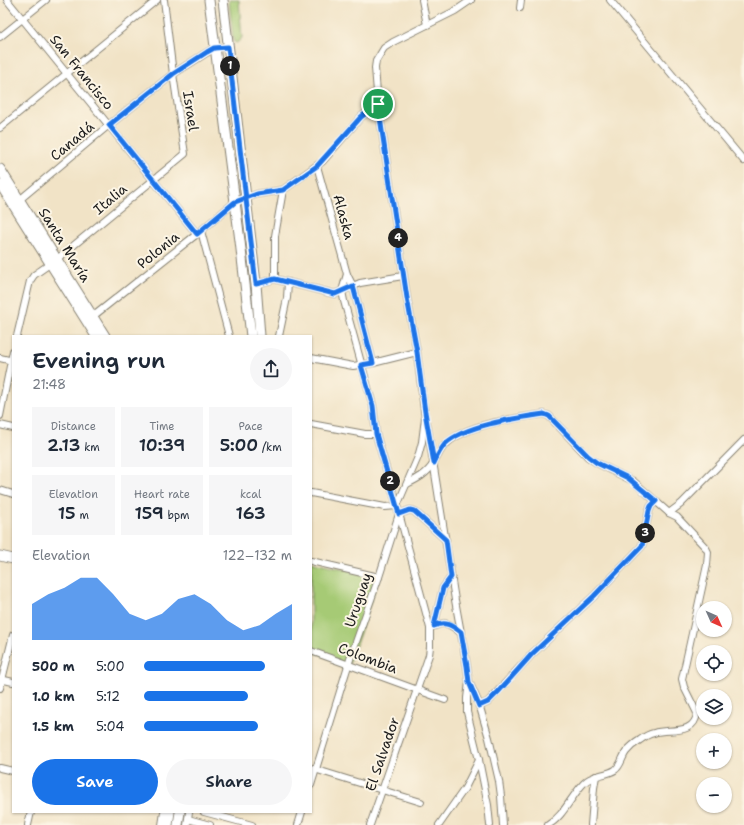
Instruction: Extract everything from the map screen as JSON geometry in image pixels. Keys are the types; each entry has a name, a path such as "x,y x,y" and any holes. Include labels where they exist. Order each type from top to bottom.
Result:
{"street":[{"name":"San Francisco","path":"6,0 153,179 199,232"},
{"path":"0,38 46,0"},
{"path":"0,128 157,0"},
{"name":"Israel","path":"164,0 185,154"},
{"path":"209,0 251,335"},
{"path":"223,0 256,284 260,335"},
{"path":"422,0 427,25"},
{"path":"471,0 455,11 400,38 384,48 376,60 375,68 378,104 403,276 417,352 451,577 469,682 479,706 489,738 499,781 502,796 503,825"},
{"path":"520,0 520,8"},
{"path":"610,0 744,161"},
{"name":"Canadá","path":"16,203 109,125 173,74 214,48 228,47"},
{"path":"275,279 274,236 283,190 317,166 361,117 378,104"},
{"name":"Italia","path":"17,335 30,281 34,275 185,154"},
{"name":"Alaska","path":"317,166 347,274 353,286 373,363"},
{"name":"Santa María","path":"0,169 16,203 90,319 104,335"},
{"name":"Santa María","path":"0,184 16,203"},
{"name":"Polonia","path":"90,319 235,202 265,192 283,190"},
{"path":"199,232 229,335"},
{"path":"347,274 342,290 373,406 376,434 432,627"},
{"path":"256,284 275,279 335,294 360,283 403,276"},
{"path":"279,335 287,298 288,282"},
{"name":"Santa María","path":"90,319 96,335"},
{"path":"312,358 346,366 373,363 417,352"},
{"path":"0,358 12,361 0,416"},
{"path":"397,506 418,457 422,442 425,412"},
{"path":"407,484 426,472 434,463 444,445 457,436 469,430 489,424 544,414 549,416 588,456 597,463 628,478 669,513 677,517 708,552 707,565 682,679 684,687 697,713 697,718 685,729 655,732 644,737 626,752 619,767 615,770 596,776 584,783 555,820 548,825"},
{"path":"312,424 365,434 376,434"},
{"path":"0,425 12,428"},
{"path":"669,513 681,504 744,440"},
{"path":"0,490 12,494"},
{"path":"312,492 385,507 397,506"},
{"path":"479,706 488,702 532,654 594,596 642,546 649,511 651,506 656,501"},
{"path":"399,514 410,510 414,511 446,540"},
{"name":"Uruguay","path":"312,780 314,769 399,514"},
{"path":"0,556 12,560"},
{"path":"312,561 379,576"},
{"path":"432,627 443,588 451,577"},
{"path":"432,627 441,623 446,623 461,632"},
{"name":"El Salvador","path":"370,825 430,651 432,627"},
{"path":"0,688 12,639"},
{"name":"Colombia","path":"312,651 416,691 445,700"},
{"path":"1,680 12,682"},
{"path":"469,682 466,698 467,712 479,760 488,805 490,825"},
{"path":"439,825 465,788 479,760"},
{"path":"0,768 12,771"},
{"path":"314,769 421,802"},
{"path":"591,825 596,776"},
{"path":"28,825 31,813"},
{"path":"162,825 164,813"},
{"path":"168,825 170,813"},
{"path":"178,825 180,813"},
{"path":"208,813 252,825"},
{"path":"298,825 302,813"},
{"path":"188,822 210,825"}],"green space":[{"path":"229,0 239,0 242,38 237,43 233,40"},
{"path":"312,561 379,577 349,665 312,651"}],"route":[{"path":"378,104 361,117 317,166 288,185 283,190 265,192 257,194 246,198 235,202 197,234 109,125 173,74 214,48 228,47 246,198 256,284 275,279 335,294 338,294 342,290 353,286 373,363 361,365 373,406 376,434 399,514 410,510 414,511 446,540 451,577 443,588 434,626 441,623 446,623 461,632 469,682 479,706 488,702 532,654 594,596 642,546 649,511 651,506 656,501 633,481 597,463 571,440 549,416 544,414 489,424 469,430 444,445 434,463 407,298 378,104"}]}
